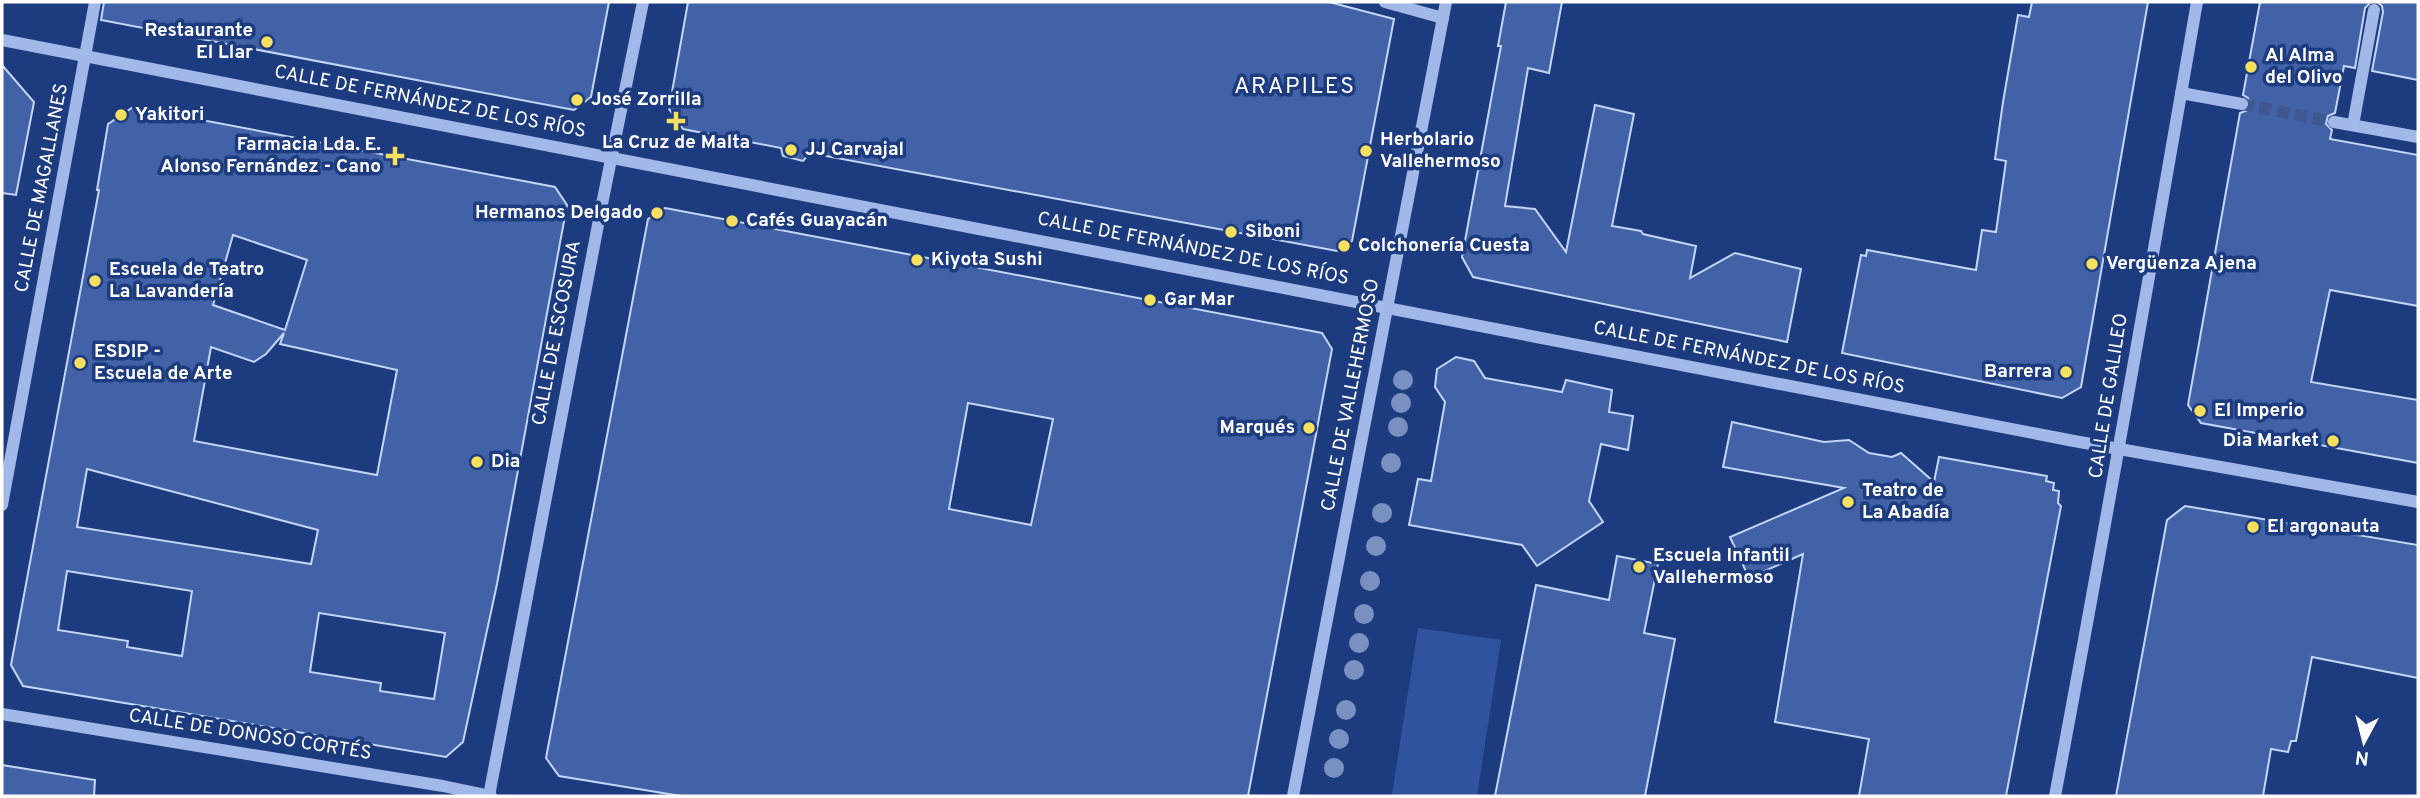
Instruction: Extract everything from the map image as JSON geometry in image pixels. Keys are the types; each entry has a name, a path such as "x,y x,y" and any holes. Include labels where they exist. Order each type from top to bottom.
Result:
{"street":[{"name":"CALLE DE MAGALLANES","path":"2,505 95,2"},
{"name":"CALLE DE ESCOSURA","path":"489,796 643,2"},
{"path":"1385,2 1443,18"},
{"name":"CALLE DE VALLEHERMOSO","path":"1293,796 1446,2"},
{"name":"CALLE DE GALILEO","path":"2055,796 2197,2"},
{"path":"2353,125 2375,10"},
{"name":"CALLE DE FERNÁNDEZ DE LOS RÍOS","path":"2,40 2119,449 2418,502"},
{"path":"2181,93 2242,104"},
{"path":"2334,122 2418,137"},
{"name":"CALLE DE DONOSO CORTÉS","path":"2,714 443,786 489,796"}],"shaded area":[{"path":"1418,628 1501,640 1477,796 1392,794"}],"building":[{"path":"104,2 609,2 591,97 574,110 101,20"},
{"path":"688,2 1329,2 1394,19 1352,241 1337,251 810,153 803,161 783,156 781,148 683,129 669,109"},
{"path":"1506,2 1562,2 1549,73 1528,68 1505,206 1535,209 1566,252 1595,105 1634,114 1612,226 1696,246 1690,278 1735,253 1801,269 1787,342 1473,277 1462,257 1501,46 1498,46"},
{"path":"2032,2 2148,2 2081,387 2062,398 1842,353 1861,255 1866,256 1867,250 1976,270 1982,230 1996,232 2006,161 1995,159 2003,102 2018,15 2029,17"},
{"path":"2260,2 2371,2 2365,8 2355,68 2344,66 2335,113 2328,116 2326,124 2332,130 2330,139 2418,155 2418,306 2330,290 2311,382 2418,400 2418,463 2201,423 2188,405 2240,113 2248,110 2251,105 2243,95"},
{"path":"2377,2 2418,2 2418,80 2372,71 2383,12 2382,6"},
{"path":"2,65 34,102 16,195 2,193"},
{"path":"133,107 555,187 567,205 497,584 463,742 446,757 23,686 11,665 99,190 108,124","holes":["233,235 307,260 285,330 213,305","284,333 280,344 397,370 377,475 194,441 211,347 254,362 266,354","87,469 318,530 311,564 77,527","67,571 192,591 182,656 127,647 128,641 58,630","319,613 445,633 434,699 380,691 381,683 310,672"]},
{"path":"665,208 1322,333 1332,349 1248,796 681,796 559,776 546,758 648,219","holes":["968,403 1053,419 1031,525 949,509"]},
{"path":"1456,357 1474,361 1485,378 1562,392 1566,380 1612,390 1609,412 1633,416 1628,450 1601,444 1589,501 1603,522 1537,566 1522,545 1409,525 1418,479 1431,481 1445,402 1435,387 1437,369"},
{"path":"1732,422 1824,442 1849,440 1869,453 1892,457 1901,453 1934,482 1939,457 2047,476 2046,481 2054,483 2053,490 2059,491 2058,503 2061,506 2006,796 1859,796 1869,739 1775,722 1803,554 1749,578 1730,537 1844,488 1723,467"},
{"path":"2185,506 2418,545 2418,678 2312,657 2296,741 2291,741 2288,752 2271,749 2263,796 2116,796 2167,520"},
{"path":"1617,556 1658,564 1644,633 1675,639 1645,796 1495,796 1536,585 1609,600"},
{"path":"2,765 95,780 94,796 2,796"}],"tunnel":[{"path":"2242,104 2334,122"}],"place":[{"name":"Restaurante El Llar","path":"267,42"},
{"name":"Al Alma del Olivo","path":"2251,67"},
{"name":"José Zorrilla","path":"577,100"},
{"name":"Yakitori","path":"121,115"},
{"name":"La Cruz de Malta","path":"676,121"},
{"name":"JJ Carvajal","path":"791,150"},
{"name":"Herbolario Vallehermoso","path":"1366,151"},
{"name":"Farmacia Lda. E. Alonso Fernández - Cano","path":"395,156"},
{"name":"Hermanos Delgado","path":"657,213"},
{"name":"Cafés Guayacán","path":"732,221"},
{"name":"Siboni","path":"1231,232"},
{"name":"Colchonería Cuesta","path":"1344,246"},
{"name":"Kiyota Sushi","path":"917,260"},
{"name":"Vergüenza Ajena","path":"2092,264"},
{"name":"Escuela de Teatro La Lavandería","path":"95,281"},
{"name":"Gar Mar","path":"1150,300"},
{"name":"ESDIP - Escuela de Arte","path":"80,363"},
{"name":"Barrera","path":"2066,372"},
{"name":"El Imperio","path":"2200,411"},
{"name":"Marqués","path":"1309,428"},
{"name":"Dia Market","path":"2333,441"},
{"name":"Dia","path":"477,462"},
{"name":"Teatro de La Abadía","path":"1848,502"},
{"name":"El argonauta","path":"2253,527"},
{"name":"Escuela Infantil Vallehermoso","path":"1639,567"}],"district":[{"name":"ARAPILES","path":"1295,87"}]}
